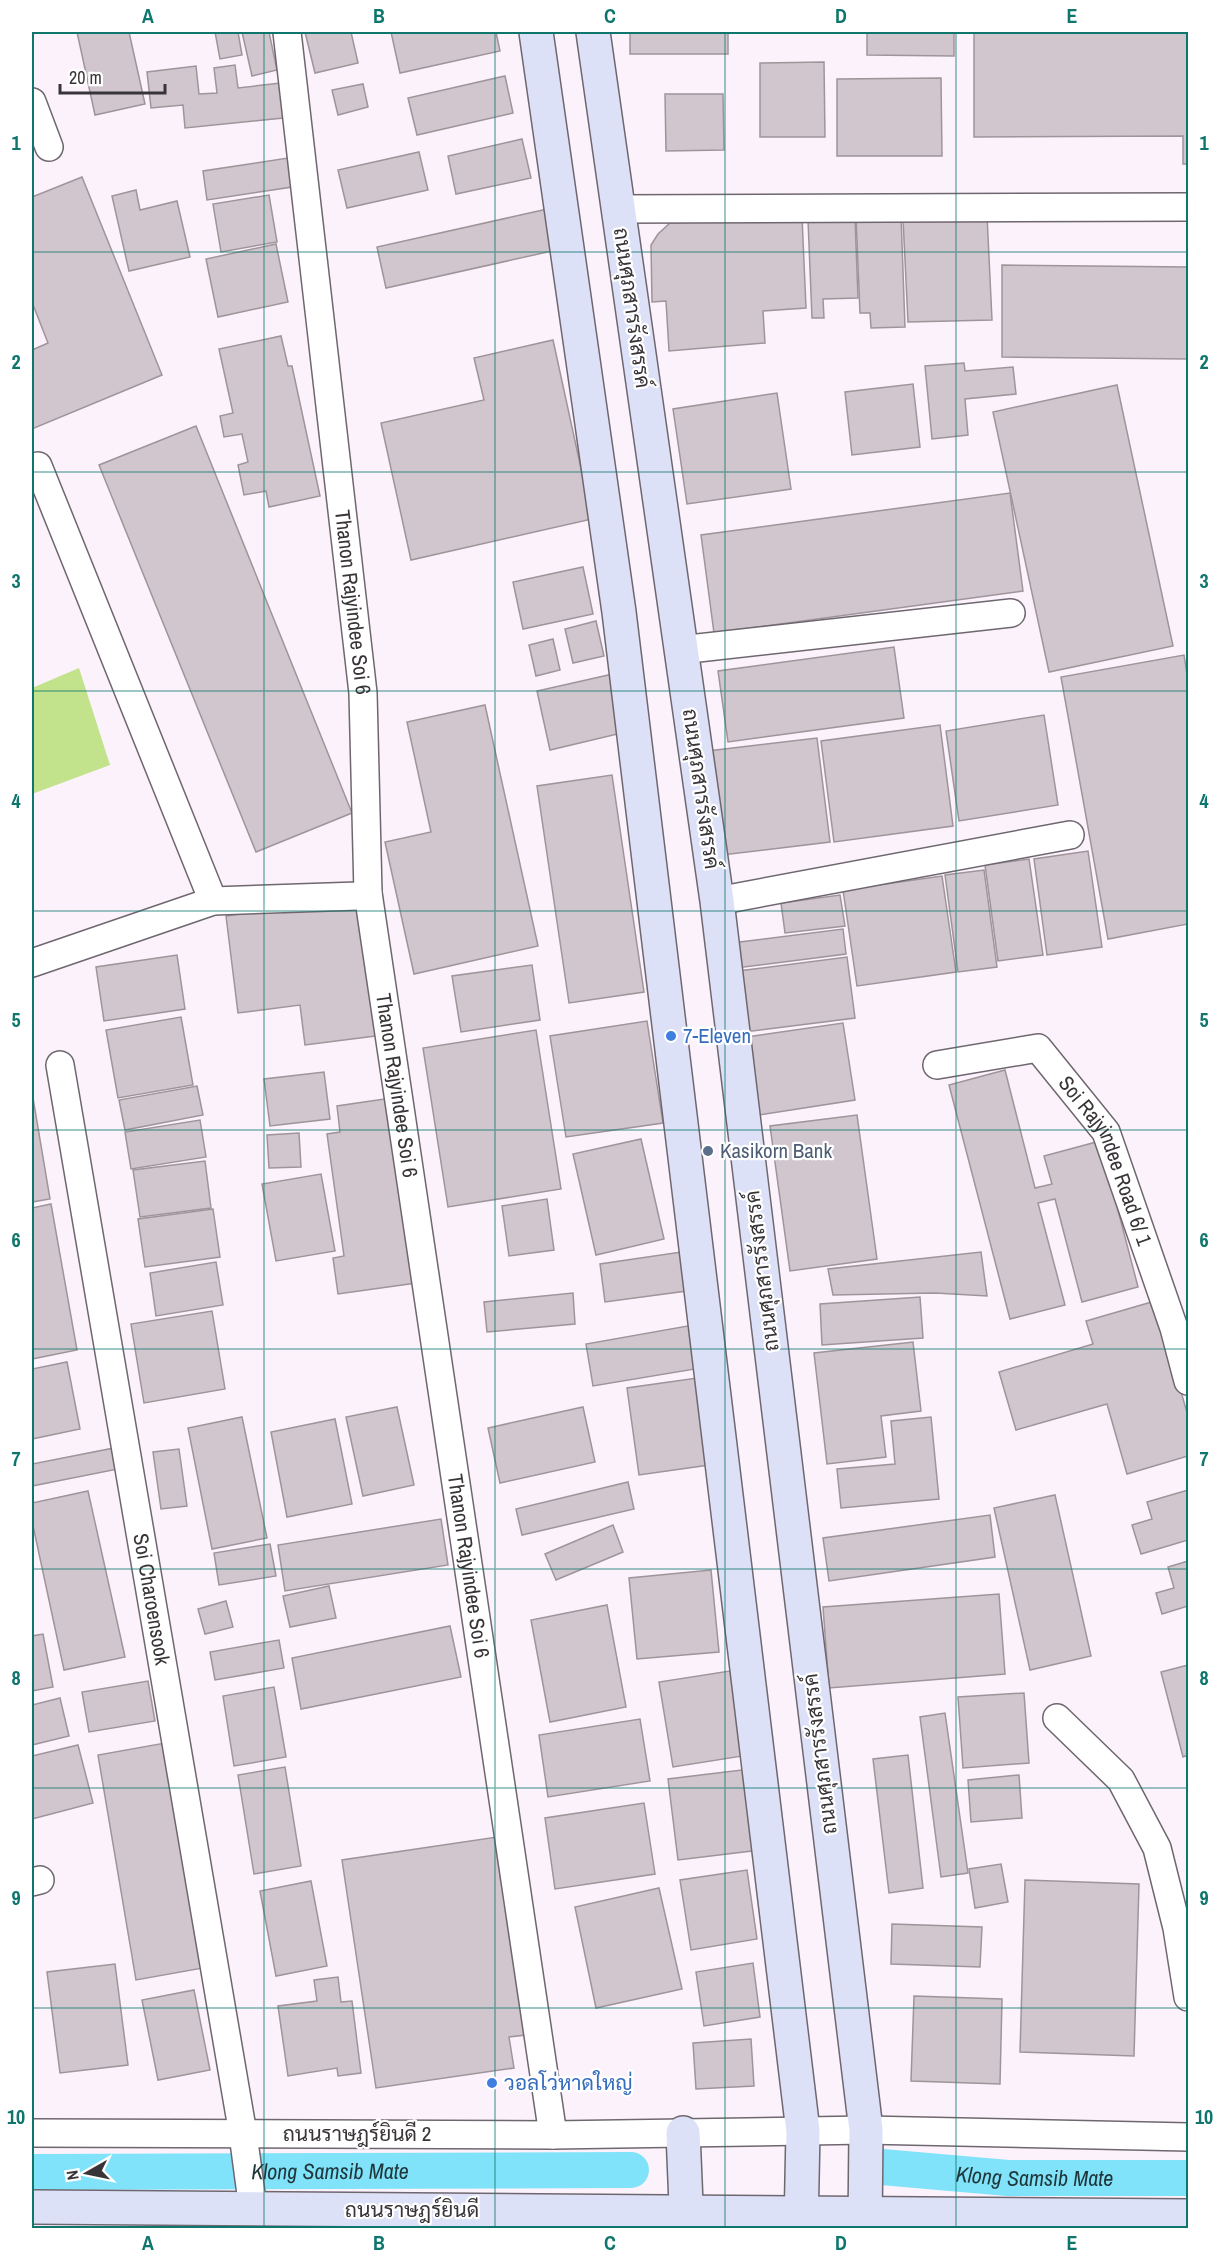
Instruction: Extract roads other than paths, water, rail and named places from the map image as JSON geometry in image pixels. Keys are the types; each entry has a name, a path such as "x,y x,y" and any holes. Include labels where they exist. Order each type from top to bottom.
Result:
{"street":[{"name":"Thanon Rajyindee Soi 6","path":"287,32 363,693 368,893 553,2134"},
{"path":"536,32 620,612 803,2143 801,2209"},
{"name":"ถนนศุภสารรังสรรค์","path":"593,32 717,901 866,2140 865,2209"},
{"path":"32,102 49,147"},
{"path":"618,209 1188,207"},
{"path":"32,469 38,466 213,901"},
{"path":"680,650 1011,613"},
{"path":"717,901 1070,835"},
{"path":"32,963 213,901 358,896 368,893"},
{"name":"Soi Rajyindee Road 6/ 1","path":"937,1065 1038,1047 1106,1132 1174,1328 1188,1381"},
{"name":"Soi Charoensook","path":"60,1065 243,2134 253,2209"},
{"path":"1057,1718 1121,1780 1157,1848 1177,1928 1188,1997"},
{"name":"ถนนราษฎร์ยินดี 2","path":"32,2133 553,2134 685,2183 803,2143 866,2140 1188,2137"},
{"name":"ถนนราษฎร์ยินดี","path":"32,2207 253,2209 685,2183 801,2209 1188,2216"}],"waterway":[{"name":"Klong Samsib Mate","path":"882,2167 1008,2178 1188,2178"},
{"name":"Klong Samsib Mate","path":"32,2172 631,2170"}],"place":[{"name":"7-Eleven","path":"671,1036"},
{"name":"Kasikorn Bank","path":"708,1151"},
{"name":"วอลโว่หาดใหญ่","path":"492,2083"}]}
